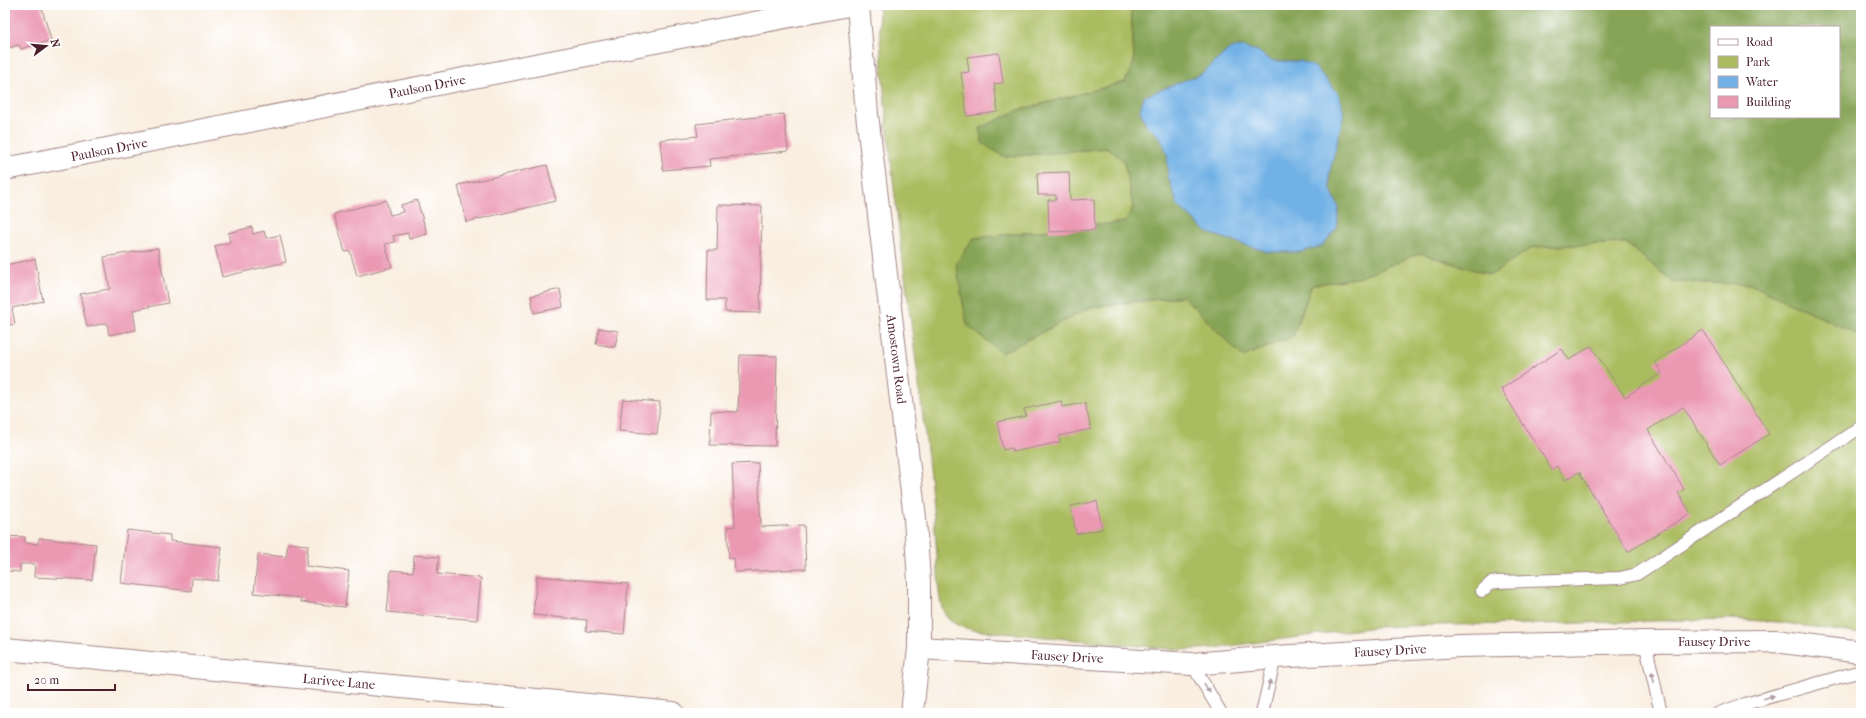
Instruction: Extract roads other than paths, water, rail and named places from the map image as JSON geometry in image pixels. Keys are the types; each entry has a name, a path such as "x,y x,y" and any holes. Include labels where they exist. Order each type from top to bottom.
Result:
{"street":[{"name":"Paulson Drive","path":"5,169 848,5"},
{"name":"Amostown Road","path":"858,5 867,114 915,518 919,582 919,648 912,713"},
{"name":"Fausey Drive","path":"919,648 1192,664 1276,657 1460,646 1645,642 1775,641 1861,652"},
{"name":"Larivee Lane","path":"5,649 673,713"}],"lane":[{"path":"1482,591 1491,583 1497,582 1620,578 1637,574 1861,427"},
{"path":"1645,642 1661,713"},
{"path":"1262,713 1276,657"},
{"path":"1192,664 1221,713"},
{"path":"1719,713 1745,704 1861,671"}],"water":[{"path":"1243,47 1258,51 1268,59 1276,61 1301,61 1315,67 1339,94 1344,114 1329,175 1331,190 1339,208 1337,228 1322,246 1301,252 1268,252 1208,233 1178,206 1168,176 1167,153 1160,137 1147,126 1140,111 1143,97 1203,73 1230,48"}]}
